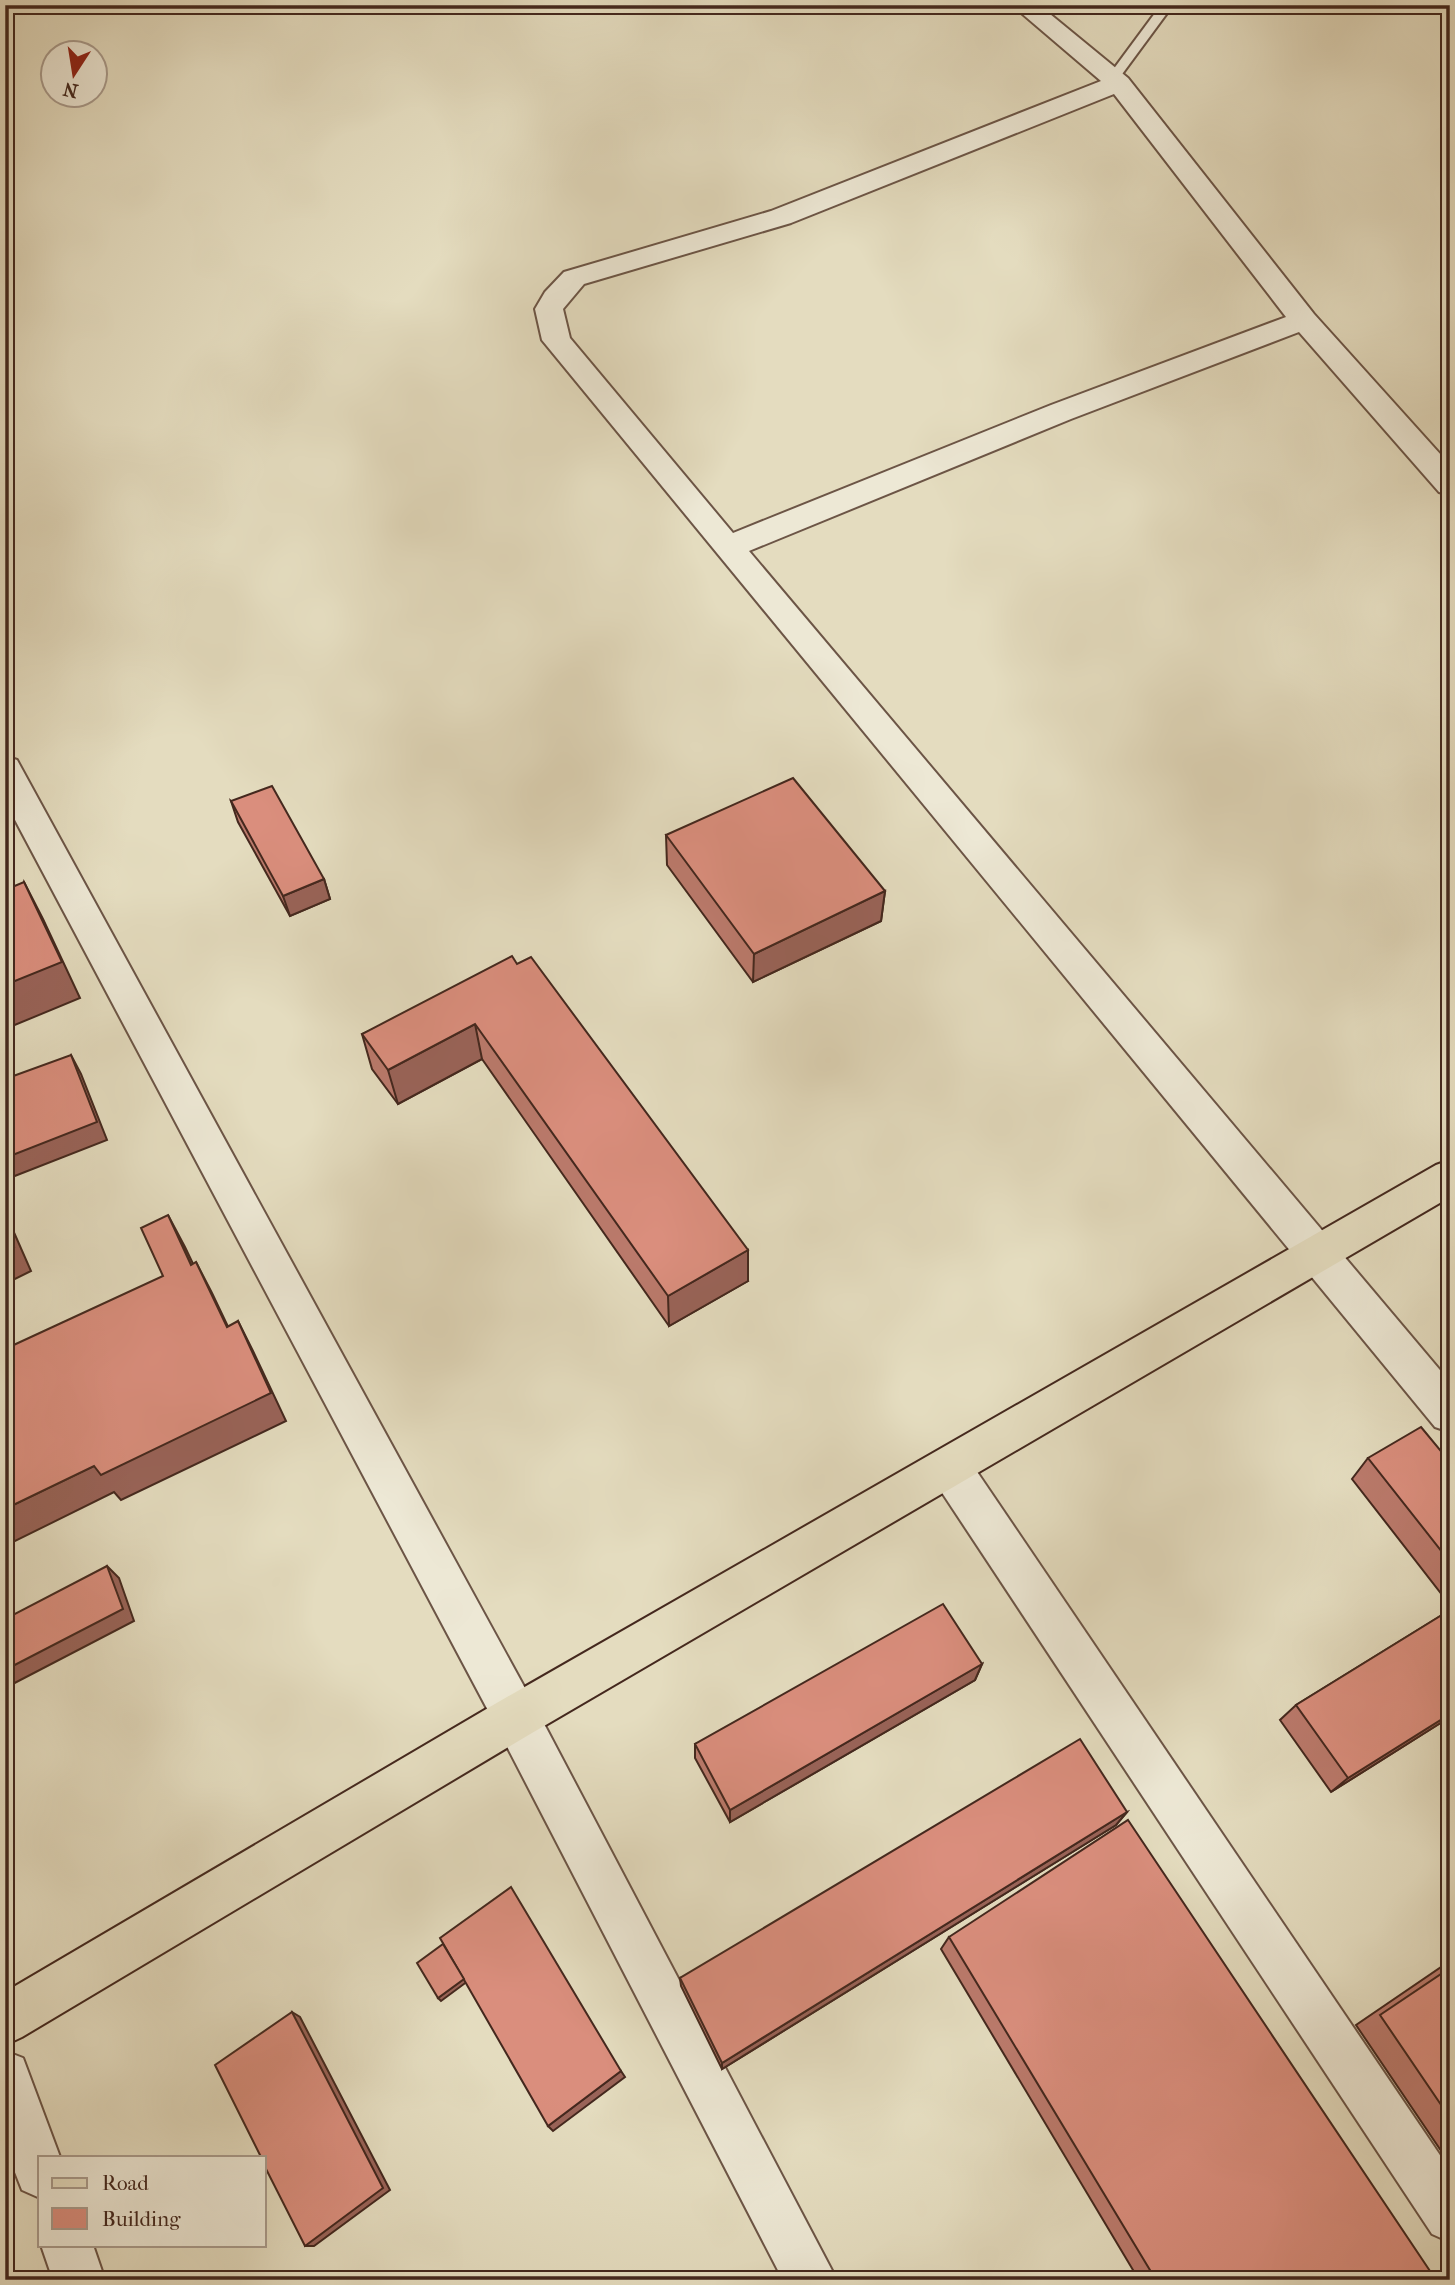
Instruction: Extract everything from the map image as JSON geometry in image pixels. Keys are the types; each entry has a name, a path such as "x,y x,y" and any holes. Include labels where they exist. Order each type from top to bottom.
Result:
{"main road":[{"path":"5,2020 516,1717 1450,1177"}],"street":[{"path":"1024,5 1116,80 1304,320 1450,485"},
{"path":"1116,80 781,217 574,278 555,298 549,309 556,340 1450,1413"},
{"path":"728,547 1061,412 1304,320"},
{"path":"5,769 516,1717 811,2280"},
{"path":"950,1468 1450,2216"},
{"path":"5,2076 38,2167"},
{"path":"67,2246 79,2280"}],"lane":[{"path":"1116,80 1167,5"}],"building":[{"path":"793,778 885,891 754,954 666,835"},
{"path":"272,786 324,879 283,896 231,801"},
{"path":"24,882 62,962 5,985 5,890"},
{"path":"512,956 517,964 531,957 748,1250 668,1296 475,1024 388,1070 362,1034"},
{"path":"71,1055 97,1122 5,1158 5,1079"},
{"path":"168,1215 191,1265 196,1262 227,1327 238,1321 271,1393 101,1475 94,1466 5,1509 5,1349 163,1276 141,1228"},
{"path":"5,1227 14,1247 5,1251"},
{"path":"1421,1427 1450,1462 1450,1562 1368,1458"},
{"path":"107,1566 123,1609 5,1670 5,1619"},
{"path":"943,1604 982,1664 730,1810 695,1744"},
{"path":"1450,1610 1450,1714 1348,1778 1296,1705"},
{"path":"1080,1739 1127,1812 722,2063 680,1978"},
{"path":"1128,1820 1436,2280 1156,2280 949,1937"},
{"path":"511,1887 621,2071 548,2126 440,1938"},
{"path":"443,1944 464,1979 438,1998 417,1963"},
{"path":"1450,1968 1450,2118 1380,2015"},
{"path":"292,2012 383,2188 305,2246 266,2169 266,2156 260,2156 215,2065"}]}
